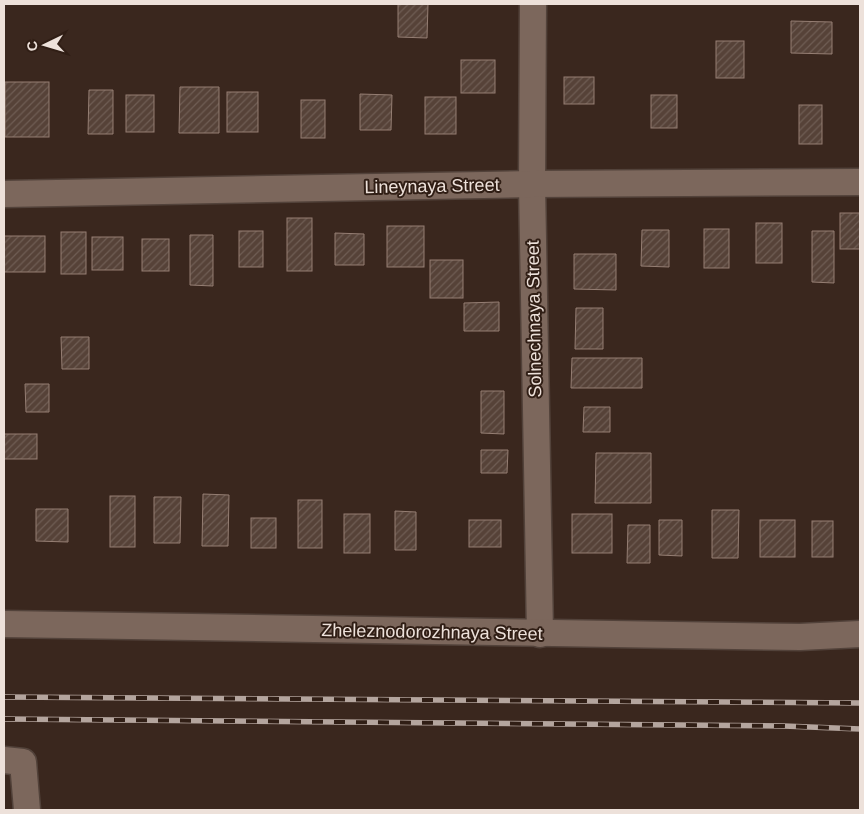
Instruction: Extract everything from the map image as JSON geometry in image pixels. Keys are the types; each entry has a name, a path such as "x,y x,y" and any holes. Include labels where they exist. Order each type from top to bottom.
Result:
{"street":[{"name":"Solnechnaya Street","path":"533,4 532,184 540,634"},
{"name":"Lineynaya Street","path":"4,194 532,184 860,182"},
{"name":"Zheleznodorozhnaya Street","path":"4,624 540,634 800,637 860,634"},
{"path":"14,761 27,810"}],"building":[{"path":"398,4 428,4 427,38 398,37"},
{"path":"791,21 832,22 832,54 791,53"},
{"path":"716,41 744,41 744,78 716,78"},
{"path":"461,60 495,60 495,93 461,93"},
{"path":"564,77 594,77 594,104 564,104"},
{"path":"5,82 49,82 49,137 5,137"},
{"path":"180,87 219,87 219,133 179,133"},
{"path":"89,90 113,90 113,134 88,134"},
{"path":"227,92 258,92 258,132 227,132"},
{"path":"360,94 392,95 391,130 360,130"},
{"path":"126,95 154,95 154,132 126,132"},
{"path":"651,95 677,95 677,128 651,128"},
{"path":"425,97 456,97 456,134 425,134"},
{"path":"301,100 325,100 325,138 301,138"},
{"path":"799,105 822,105 822,144 799,144"},
{"path":"840,213 860,213 860,249 840,249"},
{"path":"287,218 312,218 312,271 287,271"},
{"path":"756,223 782,223 782,263 756,263"},
{"path":"387,226 424,226 424,267 387,267"},
{"path":"704,229 729,229 729,268 704,268"},
{"path":"642,230 669,230 669,267 641,266"},
{"path":"239,231 263,231 263,267 239,267"},
{"path":"812,231 834,231 834,283 812,282"},
{"path":"61,232 86,232 86,274 61,274"},
{"path":"335,233 364,234 364,265 335,265"},
{"path":"190,235 213,235 213,286 190,285"},
{"path":"4,236 45,236 45,272 4,272"},
{"path":"92,237 123,237 123,270 92,270"},
{"path":"142,239 169,239 169,271 142,271"},
{"path":"574,254 616,254 616,290 574,289"},
{"path":"430,260 463,260 463,298 430,298"},
{"path":"499,302 499,331 464,331 464,303"},
{"path":"576,308 603,308 603,349 575,349"},
{"path":"61,337 89,337 89,369 62,369"},
{"path":"572,358 642,358 642,388 571,388"},
{"path":"25,384 49,384 49,412 26,412"},
{"path":"481,391 504,391 504,434 481,433"},
{"path":"584,407 610,407 610,432 583,432"},
{"path":"4,434 37,434 37,459 4,459"},
{"path":"481,450 508,450 507,473 481,473"},
{"path":"596,453 651,453 651,503 595,503"},
{"path":"203,494 229,495 228,546 202,546"},
{"path":"110,496 135,496 135,547 110,547"},
{"path":"154,497 181,497 180,543 154,543"},
{"path":"298,500 322,500 322,548 298,548"},
{"path":"36,509 68,509 68,542 36,541"},
{"path":"712,510 739,510 738,558 712,558"},
{"path":"395,511 416,512 416,550 395,550"},
{"path":"344,514 370,514 370,553 344,553"},
{"path":"572,514 612,514 612,553 572,553"},
{"path":"251,518 276,518 276,548 251,548"},
{"path":"469,520 501,520 501,547 469,547"},
{"path":"659,520 682,520 682,556 659,555"},
{"path":"760,520 795,520 795,557 760,557"},
{"path":"812,521 833,521 833,557 812,557"},
{"path":"628,525 650,525 650,563 627,563"}],"railway":[{"path":"4,697 860,703"},
{"path":"4,719 784,726 860,729"}]}
